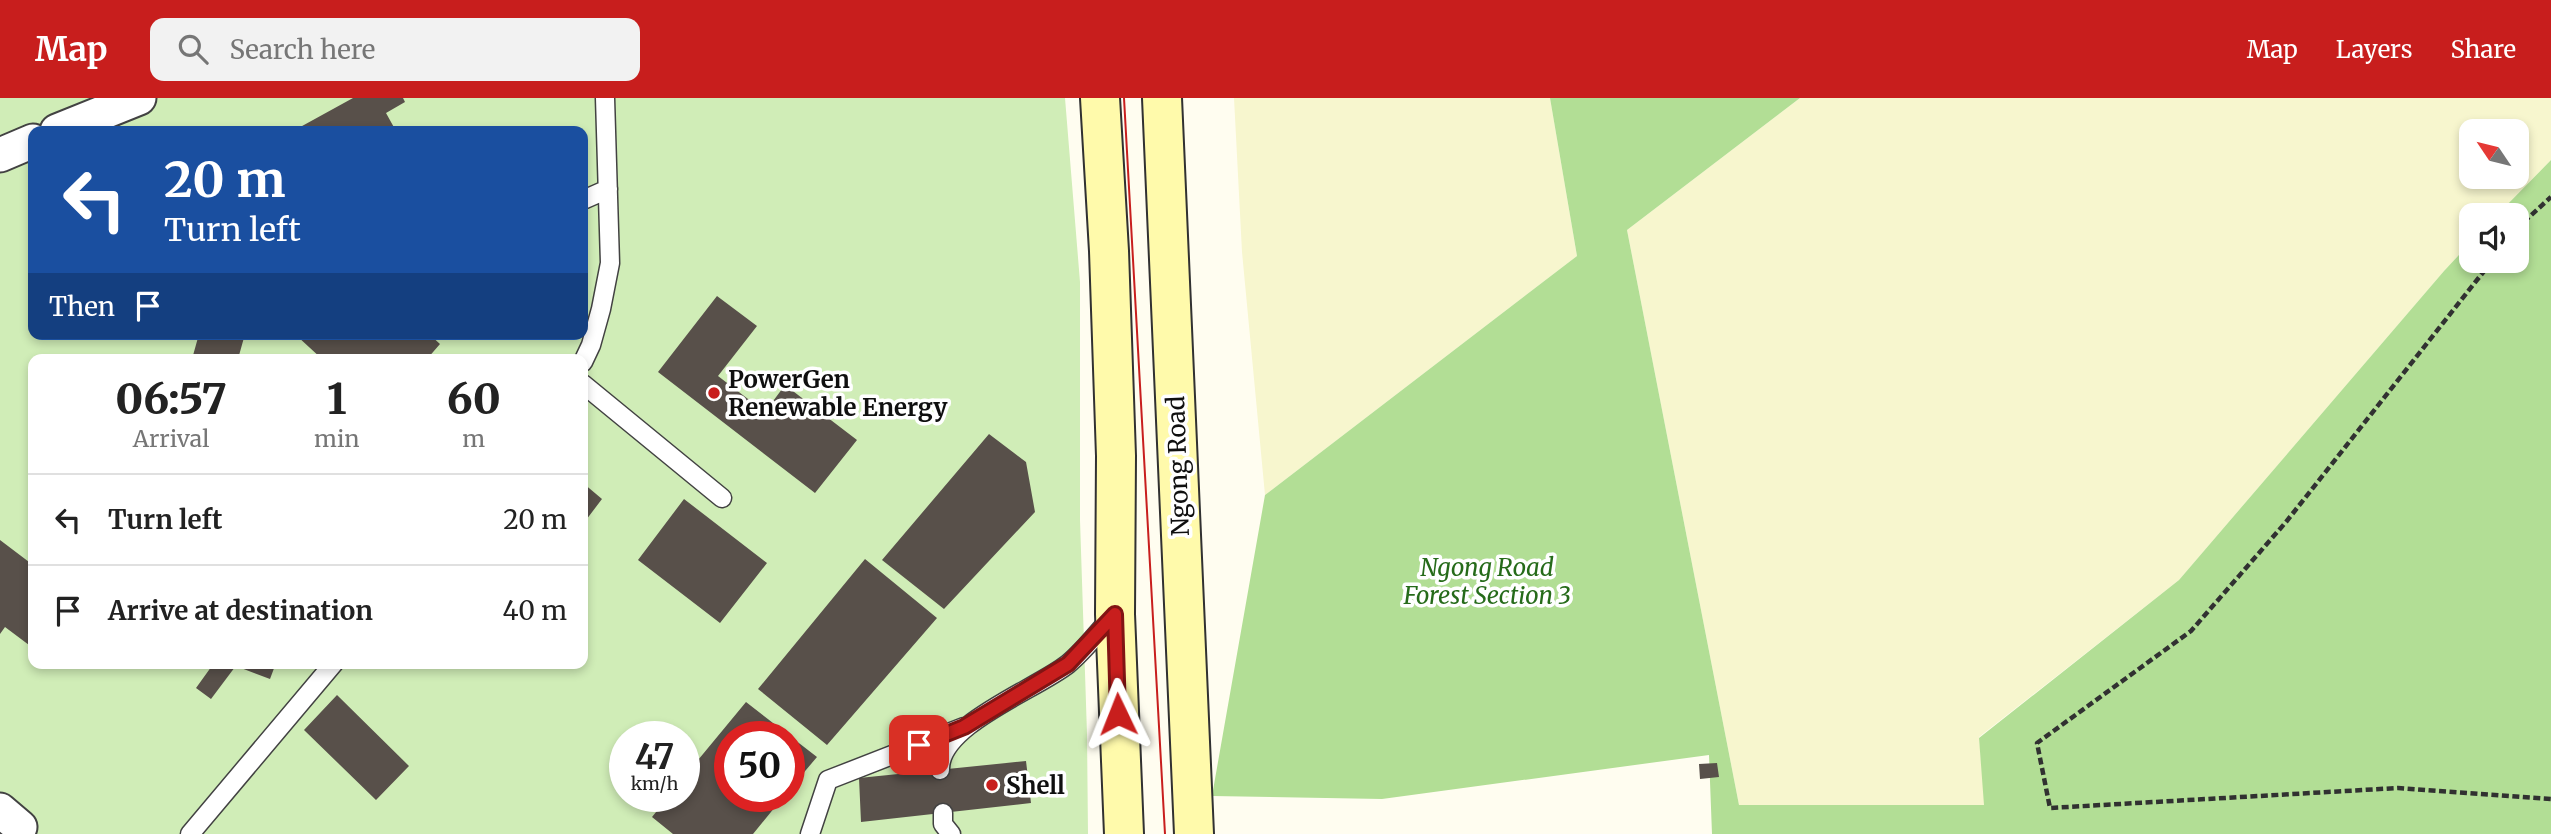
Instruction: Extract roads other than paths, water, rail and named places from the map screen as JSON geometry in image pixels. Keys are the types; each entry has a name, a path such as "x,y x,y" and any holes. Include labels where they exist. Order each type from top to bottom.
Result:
{"main road":[{"path":"1100,98 1110,251 1116,456 1115,614 1124,834"},
{"name":"Ngong Road","path":"1162,98 1194,834"}],"street":[{"path":"69,126 139,98"},
{"path":"0,155 28,143"}],"lane":[{"path":"587,354 601,309 610,263 605,98"},
{"path":"588,198 608,189"},
{"path":"588,388 722,498"},
{"path":"810,834 828,780 964,727 1068,664 1115,614"},
{"path":"190,834 329,669"},
{"path":"940,770 939,761 964,727"},
{"path":"943,813 943,824 951,834"}],"tram line":[{"path":"1124,98 1165,834"}],"place":[{"name":"PowerGen Renewable Energy","path":"714,393"},
{"name":"Shell","path":"992,785"}],"park label":[{"name":"Ngong Road Forest Section 3","path":"1487,581"}]}
